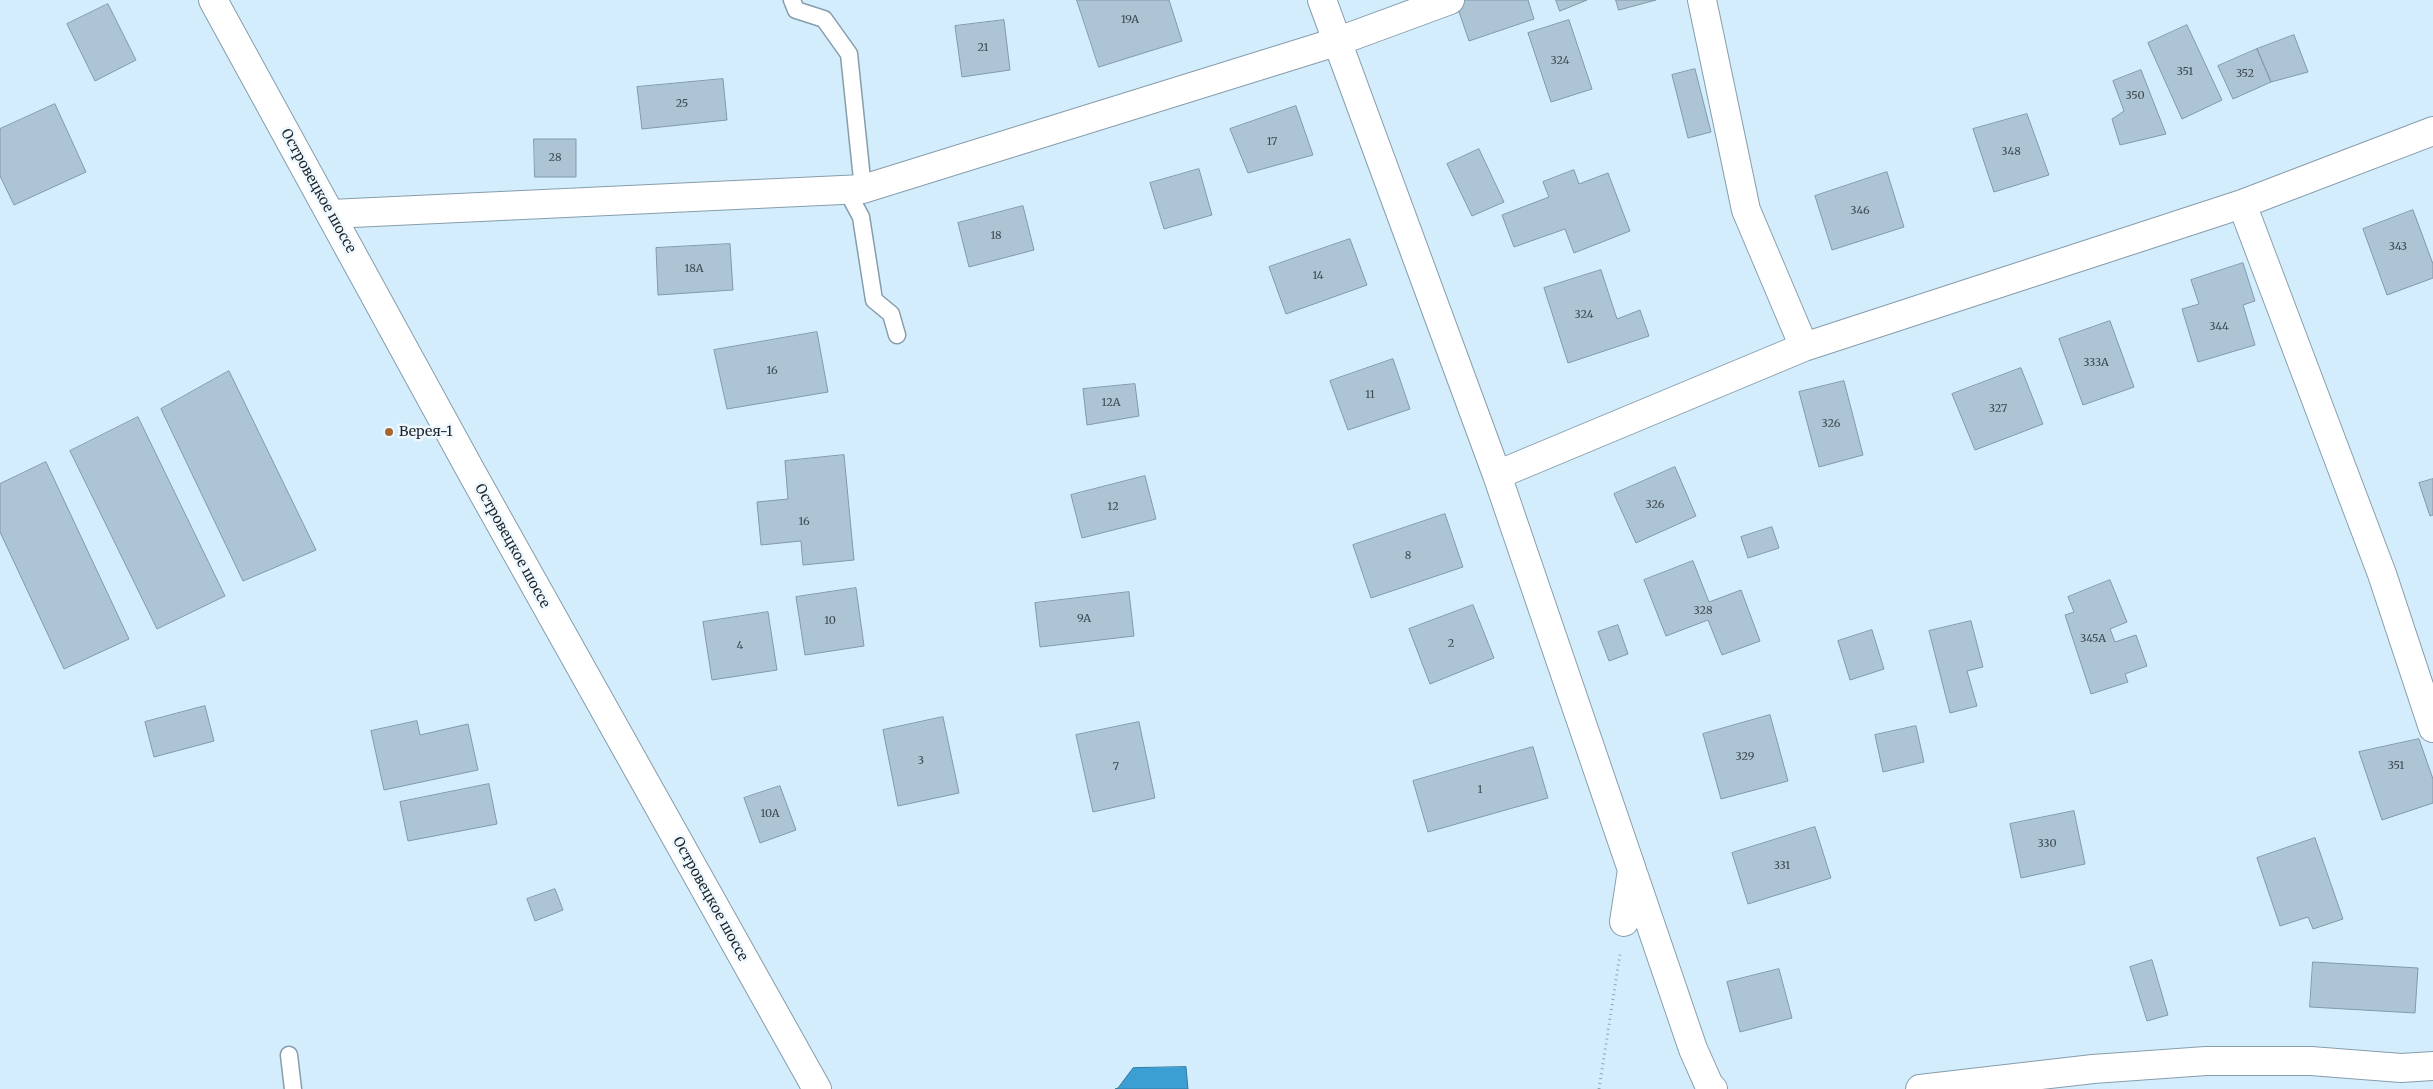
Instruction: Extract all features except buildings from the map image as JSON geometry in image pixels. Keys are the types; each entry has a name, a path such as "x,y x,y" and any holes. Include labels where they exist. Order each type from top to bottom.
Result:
{"street":[{"name":"Островецкое шоссе","path":"213,0 468,466 817,1089"},
{"path":"1322,0 1497,475 1693,1049 1709,1086 1713,1089"},
{"path":"331,214 855,190 1336,42 1450,0"},
{"path":"1702,0 1746,210 1804,347"},
{"path":"1497,475 1804,347 2242,204 2433,131"},
{"path":"2242,204 2382,574 2433,728"},
{"path":"1624,922 1632,870"},
{"path":"1920,1089 2093,1070 2206,1061 2311,1062 2400,1068 2433,1066"}],"lane":[{"path":"792,0 796,10 824,19 849,54 855,190 874,300 891,314 897,335"},
{"path":"289,1055 293,1089"}],"path":[{"path":"1599,1089 1624,922"}],"water":[{"path":"1186,1067 1188,1089 1115,1089 1118,1088 1133,1068"}],"place":[{"name":"Верея-1","path":"389,432"}]}
